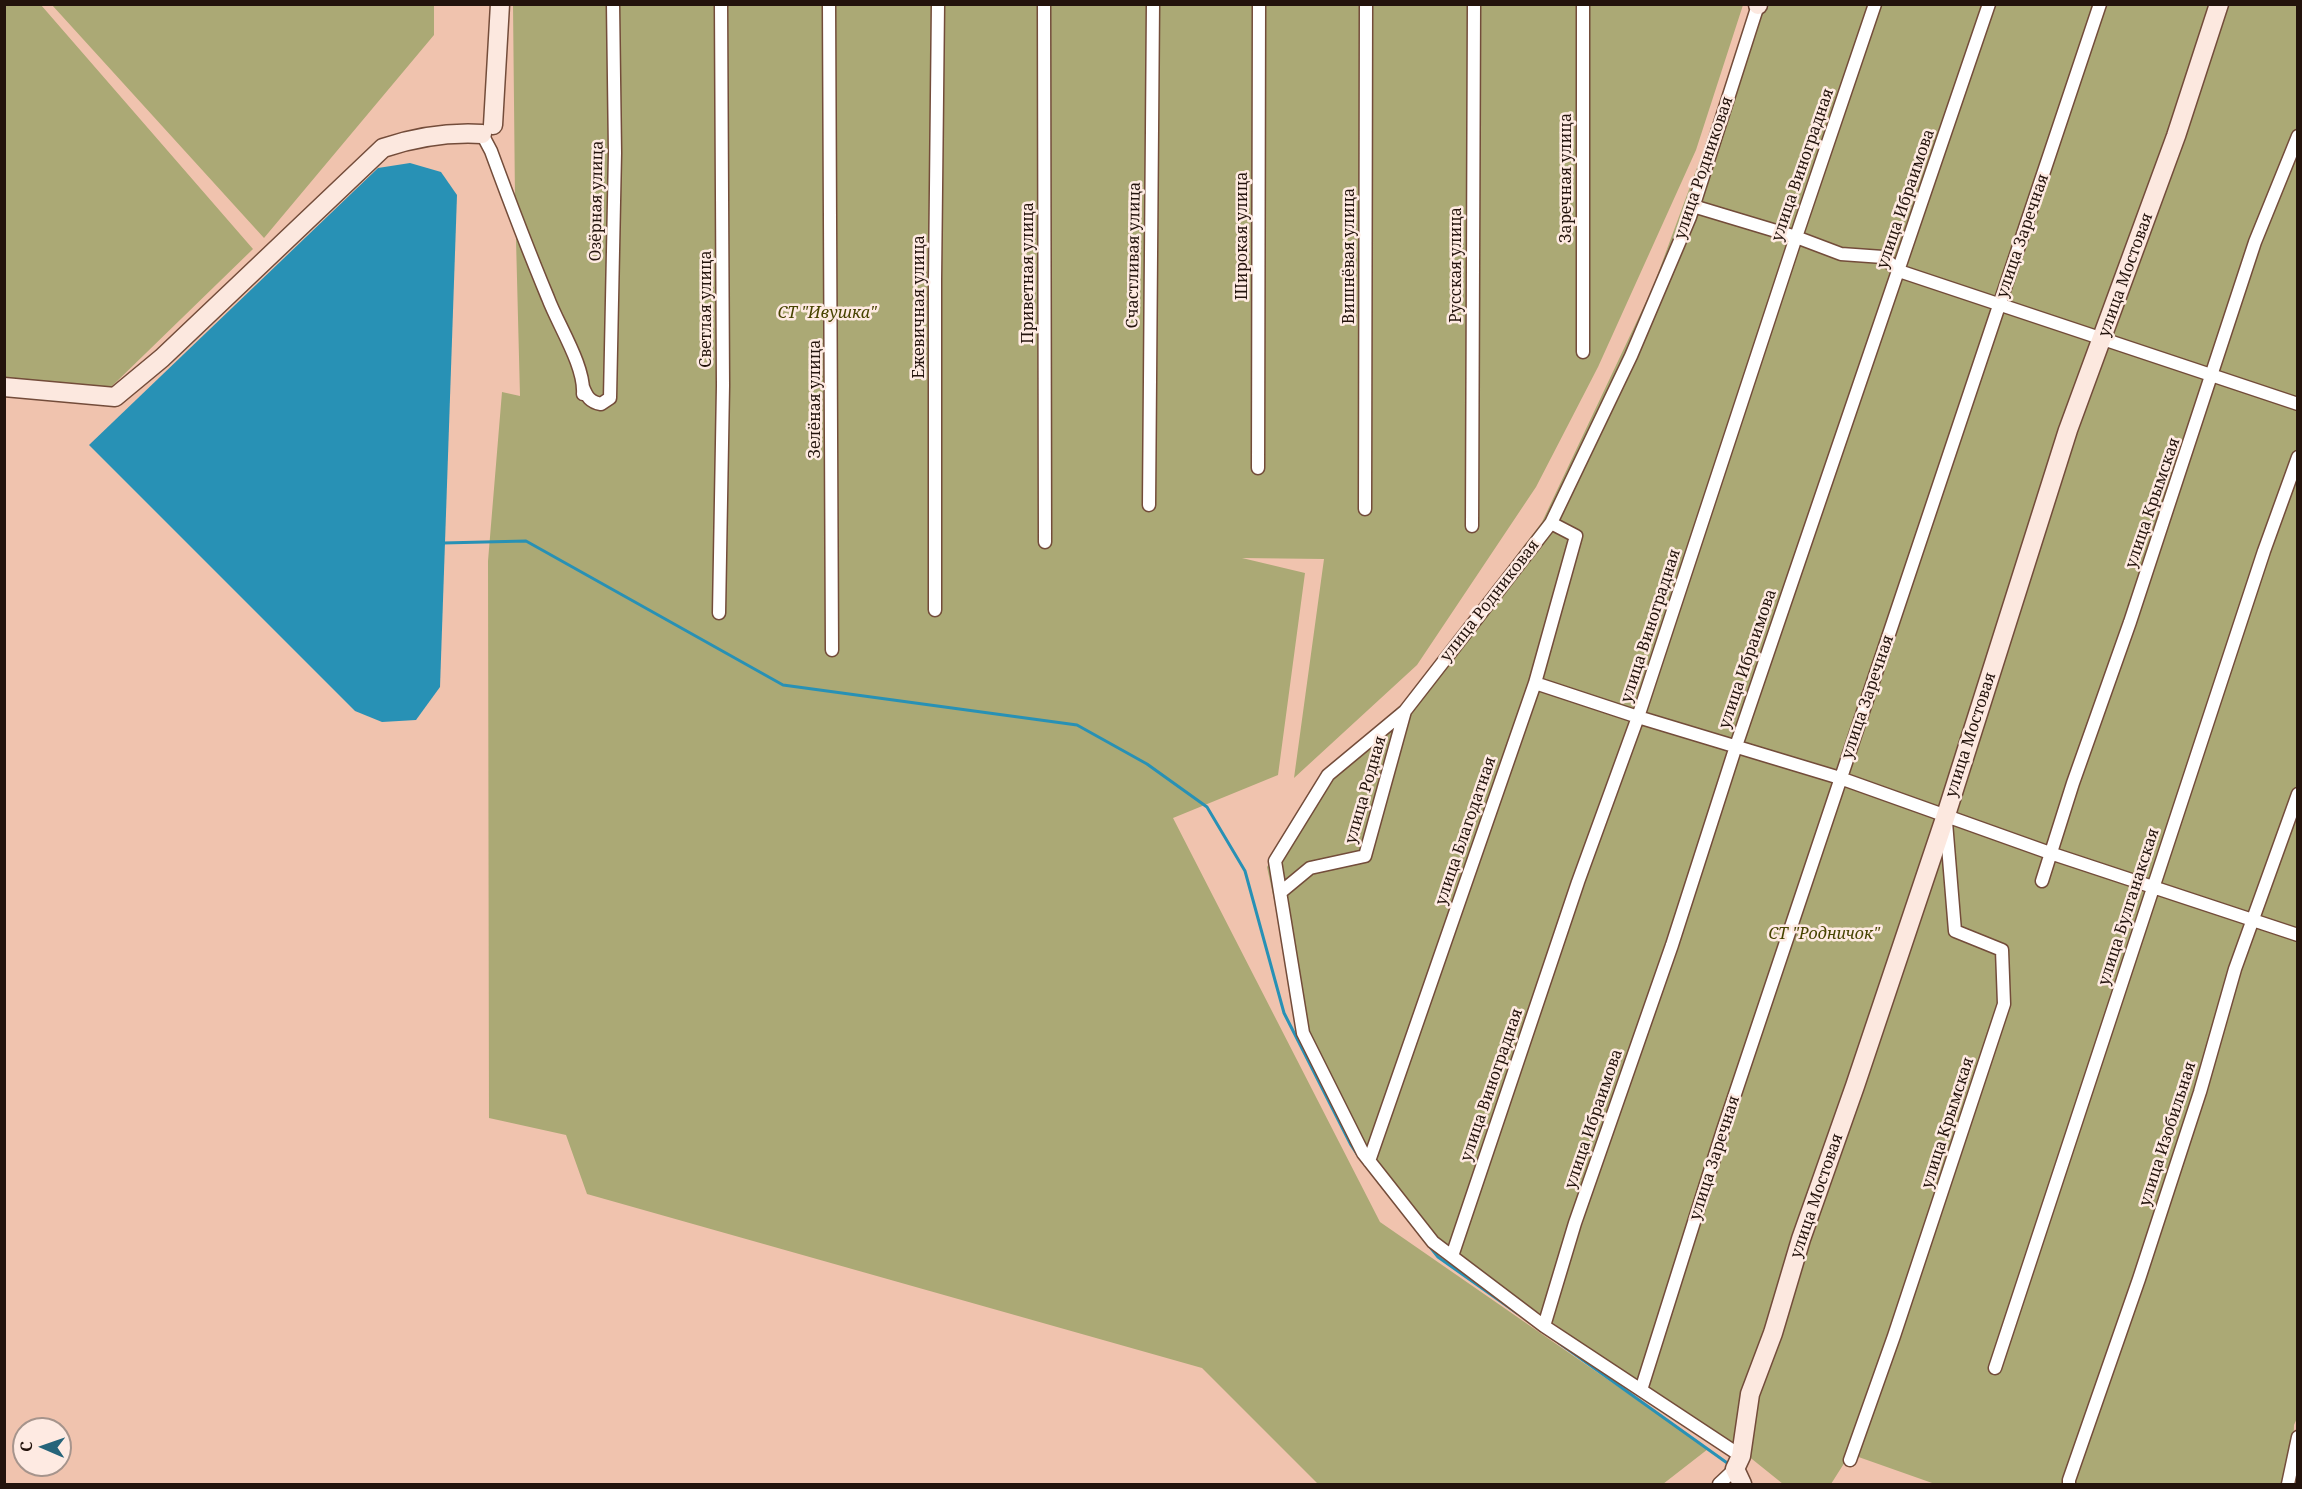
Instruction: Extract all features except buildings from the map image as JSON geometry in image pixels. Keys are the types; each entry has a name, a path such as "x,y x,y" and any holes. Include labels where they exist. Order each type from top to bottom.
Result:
{"street":[{"path":"500,4 496,93 486,125 491,151 575,362 583,387 582,401"},
{"name":"Озёрная улица","path":"583,387 588,398 595,403 601,404 610,398 615,153 613,4"},
{"name":"Светлая улица","path":"719,613 723,386 721,4"},
{"name":"Зелёная улица","path":"829,4 832,650"},
{"name":"Ежевичная улица","path":"935,610 938,4"},
{"name":"Приветная улица","path":"1044,4 1045,542"},
{"name":"Счастливая улица","path":"1149,505 1153,4"},
{"name":"Широкая улица","path":"1258,468 1259,4"},
{"name":"Вишнёвая улица","path":"1365,508 1366,4"},
{"name":"Русская улица","path":"1472,525 1474,4"},
{"name":"Заречная улица","path":"1583,4 1583,352"},
{"name":"улица Виноградная","path":"1452,1256 1578,882 1638,717 1875,4"},
{"name":"улица Ибраимова","path":"1544,1326 1575,1223 1672,945 1736,746 1989,4"},
{"name":"улица Заречная","path":"1641,1390 1723,1130 2100,4"},
{"name":"улица Мостовая","path":"1739,1470 1750,1394 1773,1333 1801,1239 1946,815 2068,429 2176,136 2218,4"},
{"name":"улица Родниковая","path":"1739,1470 1641,1390 1544,1326 1433,1242 1369,1161 1303,1033 1275,861 1328,775 1405,711 1551,523 1631,356 1693,206 1758,5"},
{"path":"4,387 115,397 162,358 383,148 408,140 486,125"},
{"name":"улица Крымская","path":"2042,881 2256,242 2298,136"},
{"path":"1693,206 1796,237 1841,254 1883,257 1899,271 2298,404"},
{"name":"улица Булганакская","path":"1995,1368 2264,551 2298,458"},
{"name":"улица Благодатная","path":"1369,1161 1535,683 1576,536 1551,523"},
{"path":"1535,683 1638,717 1840,778 2050,853 2298,934"},
{"name":"улица Родная","path":"1281,892 1310,867 1365,856 1405,711"},
{"name":"улица Изобильная","path":"2069,1485 2072,1470 2139,1279 2200,1092 2252,920 2298,794"},
{"name":"улица Крымская","path":"1850,1460 1894,1336 2004,1004 2002,950 1955,931 1946,815"},
{"path":"2288,1485 2298,1437"},
{"path":"1719,1485 1739,1470"}],"green space":[{"path":"4,5 41,5 253,249 110,388 5,378"},
{"path":"52,5 434,5 434,35 264,238"},
{"name":"СТ \"Ивушка\"","path":"513,5 1743,5 1696,150 1598,367 1536,487 1417,665 1294,778 1324,559 1242,558 1305,573 1278,775 1173,818 1380,1222 1708,1449 1663,1484 1318,1484 1202,1368 587,1194 566,1135 489,1118 488,561 502,392 520,396"},
{"name":"СТ \"Родничок\"","path":"1757,5 2297,5 2298,1416 2294,1425 2292,1480 2297,1466 2297,1484 1935,1484 1850,1454 1831,1484 1783,1484 1742,1451 1642,1386 1443,1245 1359,1140 1304,1039 1267,867 1326,769 1410,697 1542,522 1653,287"}],"water":[{"path":"410,163 441,172 457,195 440,687 416,720 382,722 355,711 89,445 378,168"}],"waterway":[{"path":"443,543 526,541 783,685 1077,725 1147,764 1207,807 1245,871 1284,1013 1357,1154"},
{"path":"1430,1247 1438,1257 1517,1313"},
{"path":"1559,1343 1730,1465"}]}
